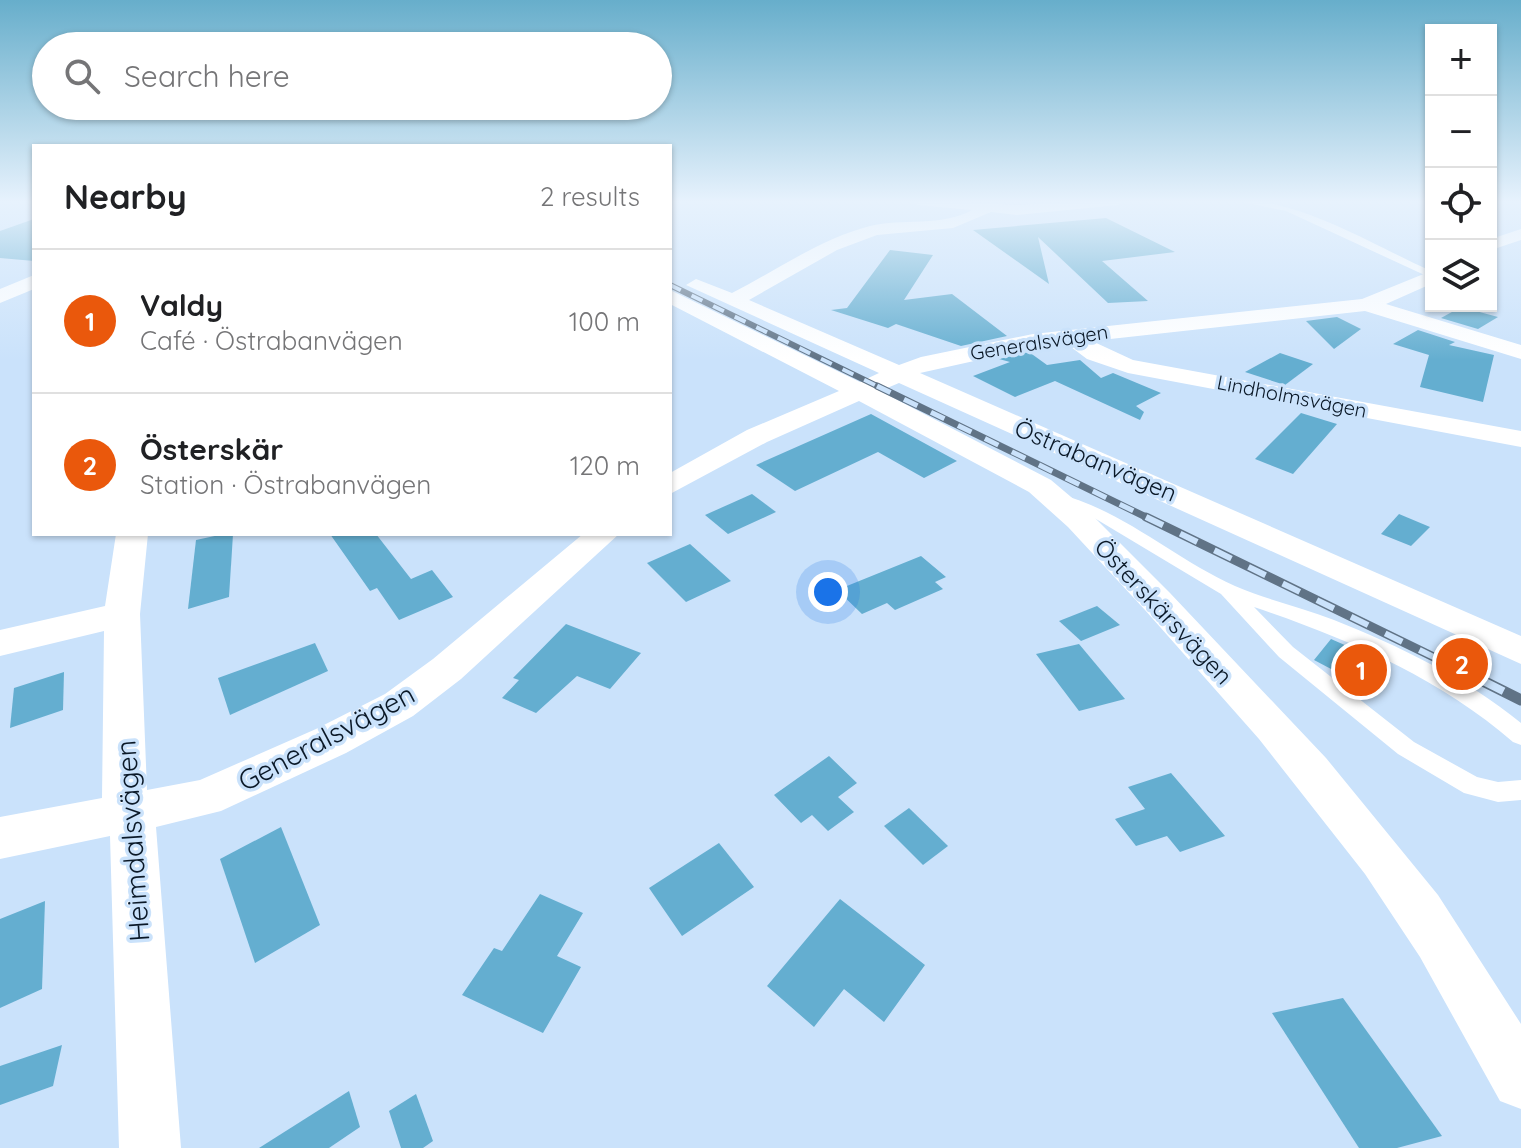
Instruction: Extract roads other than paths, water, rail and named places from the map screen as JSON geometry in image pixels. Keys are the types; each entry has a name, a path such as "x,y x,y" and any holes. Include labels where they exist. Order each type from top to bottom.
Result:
{"street":[{"path":"732,301 821,254"},
{"path":"11,267 32,269"},
{"name":"Östrabanvägen","path":"672,274 1217,512 1521,651"},
{"name":"Generalsvägen","path":"672,484 720,455 855,390 894,373 959,354 1070,336 1365,304 1425,279"},
{"path":"0,297 32,282"},
{"name":"Österskärsvägen","path":"672,297 968,446 1040,486 1053,497 1137,580 1316,778 1383,860 1449,956 1521,1080"},
{"path":"1365,304 1521,352"},
{"name":"Lindholmsvägen","path":"1070,336 1095,354 1128,366 1521,439"},
{"name":"Heimdalsvägen","path":"132,536 122,614 125,803 132,815 150,1148"},
{"name":"Generalsvägen","path":"0,838 132,815 205,798 331,741 399,705 447,669 601,536"},
{"path":"0,643 122,614"}],"lane":[{"path":"1383,254 1425,273"},
{"path":"1053,497 1111,518 1227,589 1330,626 1450,686 1490,710 1521,736"},
{"path":"1227,589 1286,652 1418,756 1472,786 1498,792 1521,790"}],"railway":[{"path":"672,286 881,388"},
{"path":"877,386 1150,519"},
{"path":"1146,517 1487,683"},
{"path":"1483,681 1487,683"},
{"path":"1487,683 1521,700"}],"place":[{"name":"Österskär","path":"1462,664"},
{"name":"Valdy","path":"1361,670"}]}
